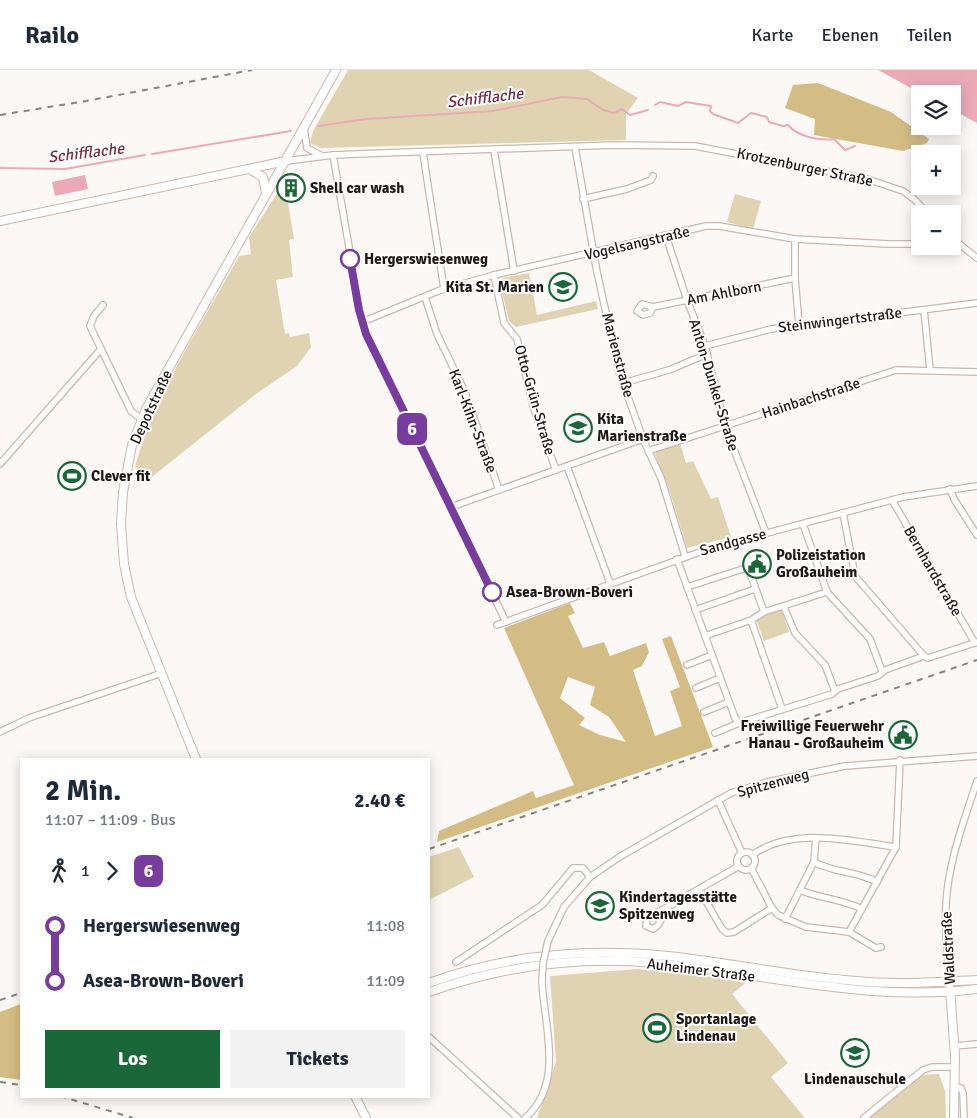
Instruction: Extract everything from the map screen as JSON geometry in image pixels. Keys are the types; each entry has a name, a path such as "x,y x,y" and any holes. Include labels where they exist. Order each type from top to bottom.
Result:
{"main road":[{"name":"Depotstraße","path":"196,758 131,597 122,546 121,505 125,478 132,445 141,419 336,70"},
{"path":"0,222 286,161"},
{"path":"247,168 256,171 263,177 267,187 265,198"},
{"name":"Auheimer Straße","path":"430,983 507,961 563,954 607,952 669,956 856,981 950,982 977,980"},
{"name":"Auheimer Straße","path":"430,992 507,970 566,962 602,961 680,966 856,990 951,992 977,989"},
{"name":"Waldstraße","path":"950,982 955,1046 954,1118"},
{"path":"356,1098 366,1118"}],"street":[{"path":"304,128 307,148 324,156"},
{"name":"Krotzenburger Straße","path":"576,147 704,146 867,179 903,192 920,205"},
{"path":"286,161 333,155 576,147"},
{"name":"Marienstraße","path":"576,147 593,253 623,383 643,439 661,478 685,556"},
{"path":"494,150 514,271"},
{"path":"423,153 444,289"},
{"path":"333,155 362,322 506,622"},
{"path":"584,199 632,187 651,180 653,176"},
{"name":"Vogelsangstraße","path":"362,322 444,289 494,275 714,226 795,239 911,244"},
{"name":"Anton-Dunkel-Straße","path":"666,236 686,300 705,346 725,426 766,533"},
{"path":"795,239 795,278 799,325"},
{"path":"961,245 977,258"},
{"name":"Otto-Grün-Straße","path":"494,275 504,323 517,338 538,419 556,470"},
{"name":"Am Ahlborn","path":"653,307 795,278"},
{"name":"Karl-Kihn-Straße","path":"425,297 437,334 463,385 499,490"},
{"name":"Steinwingertstraße","path":"705,346 752,333 799,325 977,303"},
{"path":"103,305 90,323 131,411 141,419"},
{"path":"924,310 930,370"},
{"path":"0,464 101,349"},
{"path":"623,383 669,370 707,354"},
{"name":"Hainbachstraße","path":"648,451 896,370 977,372"},
{"path":"451,507 643,439"},
{"path":"567,466 610,583"},
{"name":"Sandgasse","path":"497,625 685,556 892,500 977,486"},
{"path":"950,489 954,499 977,535"},
{"name":"Bernhardstraße","path":"892,500 976,642"},
{"path":"843,512 855,576 924,656 928,658 976,642"},
{"path":"803,524 827,592 870,639 882,671"},
{"path":"677,559 734,718 740,723"},
{"path":"687,587 743,567 749,570 764,612"},
{"path":"695,610 756,589"},
{"path":"705,636 751,620 764,612 827,592"},
{"path":"784,607 795,632 825,666 835,691"},
{"path":"751,620 782,709"},
{"path":"687,665 712,655"},
{"path":"715,733 782,709 788,710 832,694 835,691 878,676 882,671 924,656"},
{"path":"0,732 29,718 162,672"},
{"path":"696,688 720,678"},
{"path":"704,712 729,702"},
{"name":"Spitzenweg","path":"526,1118 536,1107 542,1095 549,1066 548,1032 542,982 543,963 548,941 564,907 590,877 621,856 718,800 749,786 845,766 900,760 977,756"},
{"path":"849,932 896,847 900,760"},
{"name":"Waldstraße","path":"950,982 946,893 955,851 977,781"},
{"path":"718,800 742,853"},
{"path":"752,855 775,843 816,838 896,847"},
{"path":"785,918 814,862 816,838"},
{"path":"747,852 752,855 754,863 751,868 743,869 739,866 737,860 742,853 747,852"},
{"path":"814,862 831,870 862,874 877,882"},
{"path":"664,909 739,866"},
{"path":"456,962 542,905 573,868 583,868 590,877"},
{"path":"751,868 772,908 785,918 806,928 849,932 876,948 881,947"},
{"path":"700,889 722,929 727,932 734,932 772,908"},
{"path":"800,890 819,898 848,902 862,909"},
{"path":"430,1038 518,1118"},
{"path":"955,1046 977,1044"},
{"path":"864,1118 923,1070 955,1067"},
{"path":"955,1086 960,1088 963,1093 964,1118"}],"shaded area":[{"path":"348,70 589,70 638,98 626,114 626,140 321,148 310,143 313,131"},
{"path":"878,70 977,70 977,123 961,114 961,85 911,85 911,88"},
{"path":"818,83 891,112 911,126 911,135 923,135 929,139 927,143 911,145 911,148 903,151 814,135 815,119 785,108 793,85"},
{"path":"85,175 88,189 55,196 52,182"},
{"path":"285,185 294,239 289,240 293,277 276,280 285,334 289,333 290,337 309,333 311,347 297,366 256,394 148,480 135,467 144,439 167,385 239,256 251,254 249,237 282,186"},
{"path":"735,194 761,201 753,229 727,222"},
{"path":"529,273 537,315 596,301 598,309 516,327 509,321 500,283 503,278"},
{"path":"680,443 686,463 693,461 711,499 718,497 731,537 687,548 670,492 655,454 658,450"},
{"path":"570,603 575,613 568,616 583,648 604,642 610,656 646,643 649,652 642,666 633,670 655,736 682,726 670,691 680,687 662,639 671,636 713,747 437,842 439,831 533,791 536,798 574,785 504,628","holes":["568,677 595,687 590,705 609,717 626,742 600,735 579,725 585,718 560,698"]},
{"path":"781,609 789,632 764,641 756,619"},
{"path":"459,847 474,877 430,899 430,857"},
{"name":"Sportanlage Lindenau","path":"638,969 748,981 732,994 788,1063 771,1077 805,1118 537,1118 556,1062 550,976"},
{"path":"20,1004 20,1080 0,1077 0,1012"},
{"path":"939,1074 945,1091 946,1118 869,1118 921,1075"}],"waterway":[{"name":"Schifflache","path":"318,126 366,119 493,111 562,97 587,99 603,110 614,113 622,109 630,115 648,110"},
{"name":"Schifflache","path":"655,105 660,102 678,106 686,102 711,106 710,111 713,114 738,123 751,113 767,117 769,122 783,126 788,125 797,133 803,135 822,139 834,139 845,150 855,146"},
{"name":"Schifflache","path":"152,154 291,131"},
{"name":"Schifflache","path":"0,168 65,169 145,155"}],"railway":[{"path":"0,115 252,70"},
{"path":"430,849 977,660"},
{"path":"0,1000 20,993"},
{"path":"0,1082 20,1085"},
{"path":"67,1098 133,1118"}],"bus line":[{"name":"6","path":"350,259 359,310 366,334 492,592"}],"place":[{"name":"Shell car wash","path":"291,188"},
{"name":"Hergerswiesenweg","path":"350,259"},
{"name":"Kita St. Marien","path":"563,287"},
{"name":"Kita Marienstraße","path":"578,428"},
{"name":"Clever fit","path":"72,476"},
{"name":"Polizeistation Großauheim","path":"757,564"},
{"name":"Asea-Brown-Boveri","path":"492,592"},
{"name":"Freiwillige Feuerwehr Hanau - Großauheim","path":"903,735"},
{"name":"Kindertagesstätte Spitzenweg","path":"600,906"},
{"name":"Sportanlage Lindenau","path":"657,1028"},
{"name":"Lindenauschule","path":"855,1053"}]}
